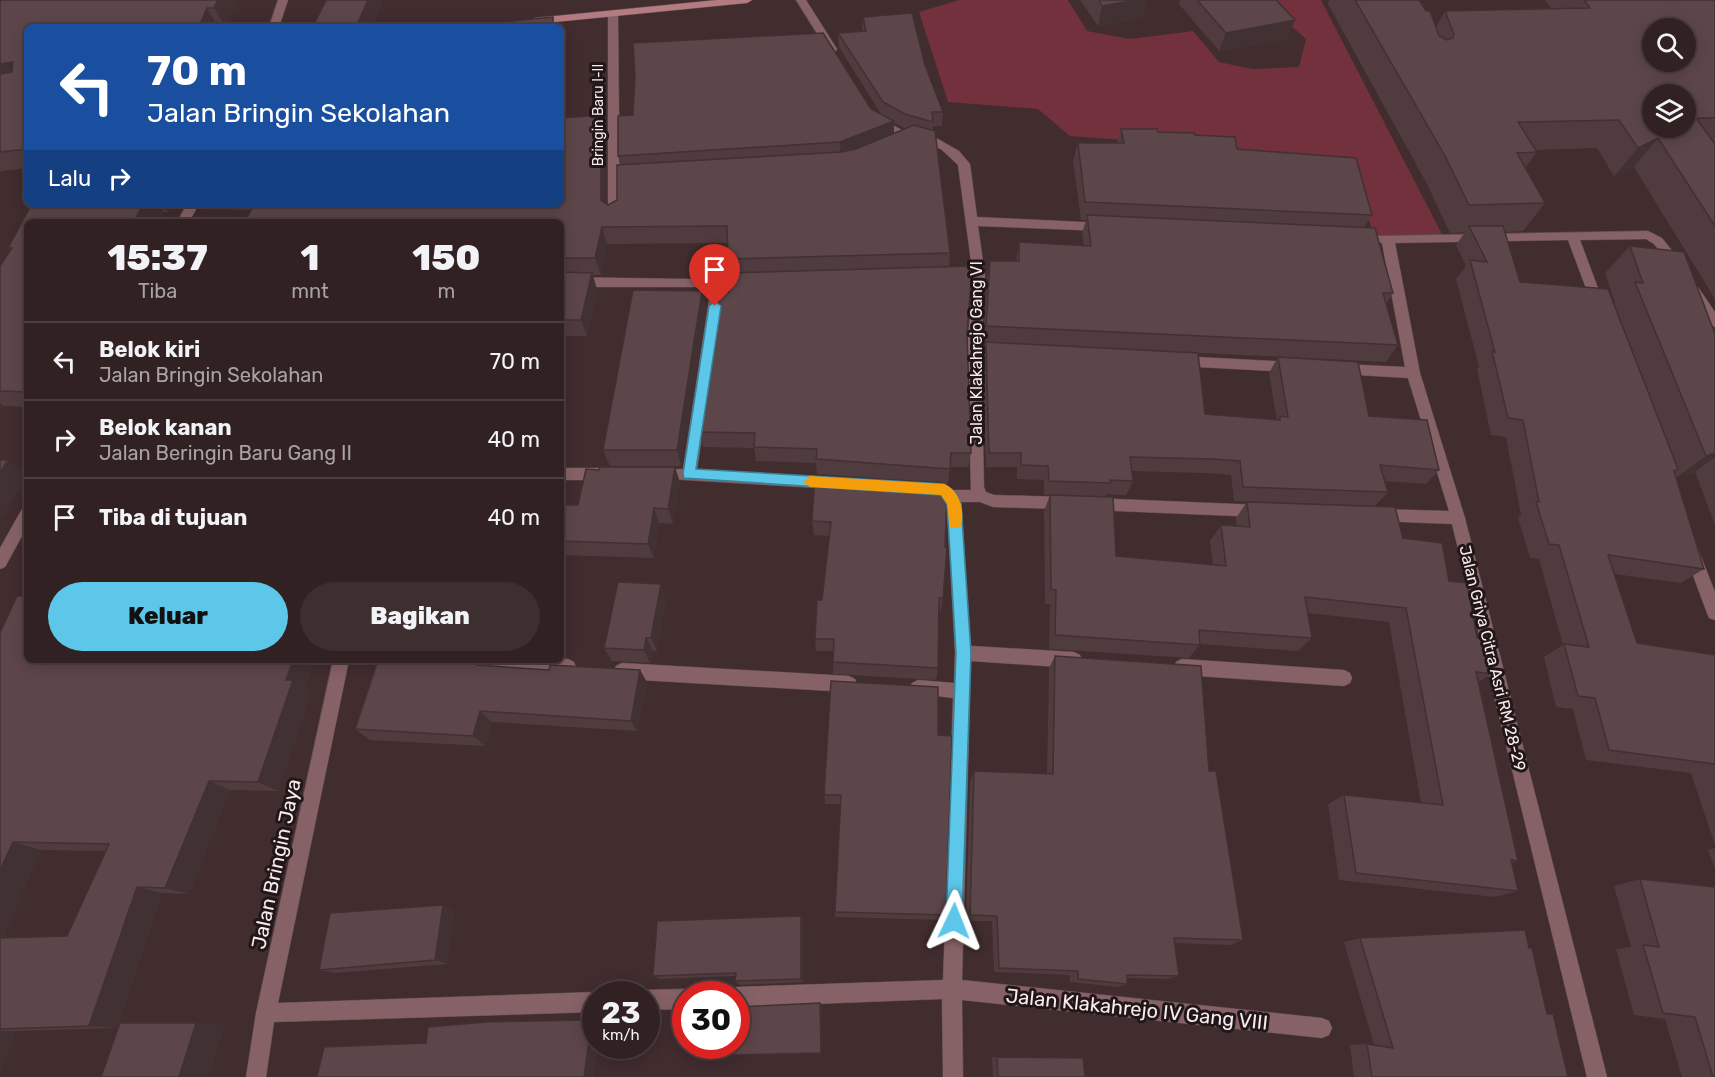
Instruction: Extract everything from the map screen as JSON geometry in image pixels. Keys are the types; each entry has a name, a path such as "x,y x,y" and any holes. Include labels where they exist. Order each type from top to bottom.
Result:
{"main road":[{"path":"524,22 747,0"}],"street":[{"path":"275,24 283,0"},
{"path":"801,0 840,61"},
{"name":"Bringin Baru I-II","path":"613,13 619,178 614,217"},
{"name":"Jalan Klakahrejo Gang VI","path":"870,110 882,125 911,136 940,143 956,153 964,164 972,221 973,276 980,350 977,487 981,496"},
{"path":"894,143 911,136"},
{"path":"972,221 1114,227"},
{"path":"1364,239 1638,234 1653,237 1664,247 1715,322"},
{"path":"1572,236 1606,325"},
{"name":"Jalan Griya Citra Asri RM 28-29","path":"1388,240 1413,373 1458,518 1597,1077"},
{"path":"564,282 718,284 764,282"},
{"path":"689,474 718,284"},
{"path":"1164,360 1306,367"},
{"path":"1330,369 1413,373"},
{"path":"564,474 619,474"},
{"path":"643,474 689,474 851,484"},
{"path":"921,488 944,490 951,496 954,504 963,653 952,989 953,1077"},
{"path":"951,496 981,496 993,501 1279,511"},
{"path":"1363,514 1458,518"},
{"path":"0,562 24,518"},
{"path":"1686,536 1715,613"},
{"path":"963,653 1094,661"},
{"name":"Jalan Bringin Jaya","path":"256,1077 266,1013 340,663"},
{"path":"495,663 584,668"},
{"path":"1166,666 1344,678"},
{"path":"608,670 867,685"},
{"path":"903,687 962,691"},
{"name":"Jalan Klakahrejo IV Gang VIII","path":"750,996 952,989 1322,1028"},
{"path":"266,1013 582,1002"}],"shaded area":[{"path":"959,0 1068,0 1087,31 1130,39 1193,31 1219,62 1252,69 1299,67 1306,39 1261,0 1321,0 1445,240 1374,239 1356,169 1238,149 1070,136 1038,109 948,102 919,12"}],"building":[{"path":"0,0 218,0 214,8 207,8 200,24 24,24 24,149 0,152 0,74 12,72 13,62 0,64"},
{"path":"326,0 368,0 357,24 314,24"},
{"path":"1099,0 1136,0 1102,6"},
{"path":"1197,0 1276,0 1295,20 1226,33"},
{"path":"1355,0 1419,0 1426,11 1430,11 1439,36 1447,40 1453,38 1454,34 1445,11 1590,8 1584,0 1715,0 1715,118 1696,118 1696,84 1642,84 1642,138 1658,138 1638,148 1619,120 1518,122 1537,152 1517,153 1545,203 1469,205 1445,156"},
{"path":"912,13 925,65 943,112 932,112 933,122 905,114 883,102 838,33 866,31 863,17"},
{"path":"553,17 553,24 484,24"},
{"path":"823,33 871,109 894,121 840,142 618,156 618,116 633,115 635,78 633,43"},
{"path":"601,115 601,200 608,205 617,200 617,165 841,152 856,149 914,125 935,131 950,253 728,259 727,226 602,227 595,258 564,258 564,219 246,219 252,207 564,207 564,118"},
{"path":"1696,118 1715,144 1715,226 1658,138 1696,138"},
{"path":"1121,129 1157,129 1158,132 1235,137 1237,149 1356,158 1372,215 1085,202 1078,143 1124,143"},
{"path":"30,207 142,207 135,219 24,219 24,392 0,391 0,266 12,248 8,248"},
{"path":"1087,215 1375,228 1393,293 1383,293 1398,345 986,326 990,261 1019,261 1019,242 1091,246"},
{"path":"1469,226 1503,226 1520,282 1608,289 1678,469 1674,471 1704,569 1608,555 1637,643 1715,655 1715,764 1609,750 1595,698 1578,696 1564,644 1589,647 1559,545 1549,544 1536,502 1539,502 1523,420 1508,418 1492,351 1495,352 1470,260 1487,262"},
{"path":"1630,246 1684,252 1715,334 1715,453 1706,456 1635,282 1643,283"},
{"path":"972,266 967,334 971,453 951,453 950,469 816,459 817,449 754,447 755,433 699,432 720,292 729,292 729,273"},
{"path":"564,272 592,273 581,320 564,320"},
{"path":"633,290 702,291 677,450 603,450"},
{"path":"986,342 1198,353 1205,414 1280,420 1280,416 1288,417 1278,357 1358,362 1369,416 1427,420 1439,470 1380,465 1388,492 1243,487 1240,461 1130,457 1133,481 1110,480 1111,483 1049,481 1048,466 1021,465 1021,453 989,453"},
{"path":"0,460 8,460 0,473"},
{"path":"600,467 675,467 668,509 654,508 648,544 564,541 564,505 578,505 586,469 599,470"},
{"path":"815,475 942,483 947,490 945,547 947,547 943,598 939,598 938,668 833,662 834,639 815,639 817,600 822,600 831,522 812,521"},
{"path":"1050,495 1113,497 1116,556 1226,566 1221,525 1250,527 1247,502 1395,507 1403,538 1442,543 1449,581 1467,583 1477,638 1486,640 1492,674 1476,672 1518,861 1511,860 1518,891 1356,873 1344,795 1443,805 1406,608 1305,597 1312,638 1199,630 1200,645 1055,635 1056,590 1051,589"},
{"path":"618,582 661,584 651,638 646,638 644,650 604,648"},
{"path":"17,596 24,596 24,663 292,663 286,680 293,680 258,782 209,781 165,888 137,887 89,1026 0,1029 0,938 67,936 109,844 13,842 0,870 0,633"},
{"path":"1055,656 1201,666 1209,771 1216,771 1243,940 1174,938 1179,976 1127,975 1127,984 1078,979 1078,971 999,968 997,916 970,915 974,771 1053,774"},
{"path":"377,663 478,663 477,665 549,670 550,665 640,670 631,721 480,711 473,736 355,729"},
{"path":"831,681 938,687 938,735 952,736 946,915 835,912 841,795 824,795"},
{"path":"1640,879 1715,887 1715,1077 1713,1077 1695,1017 1663,1013 1643,945 1659,947"},
{"path":"443,905 435,960 319,970 330,913"},
{"path":"801,916 801,979 735,981 736,973 653,976 657,921"},
{"path":"1525,930 1529,948 1532,948 1547,1014 1553,1014 1568,1077 1372,1077 1367,1044 1393,1048 1360,938"},
{"path":"820,1003 821,1053 750,1055 750,1006"},
{"path":"582,1020 582,1059 587,1059 584,1077 317,1077 324,1047 426,1043 428,1027 486,1022"},
{"path":"120,1023 196,1023 179,1077 101,1077"},
{"path":"997,1057 1083,1058 1085,1077 998,1077"}],"slow traffic":[{"path":"810,482 944,490 951,496 954,504 955,524"}],"route":[{"path":"715,306 689,474 944,490 951,496 954,504 963,653 954,921"}]}
